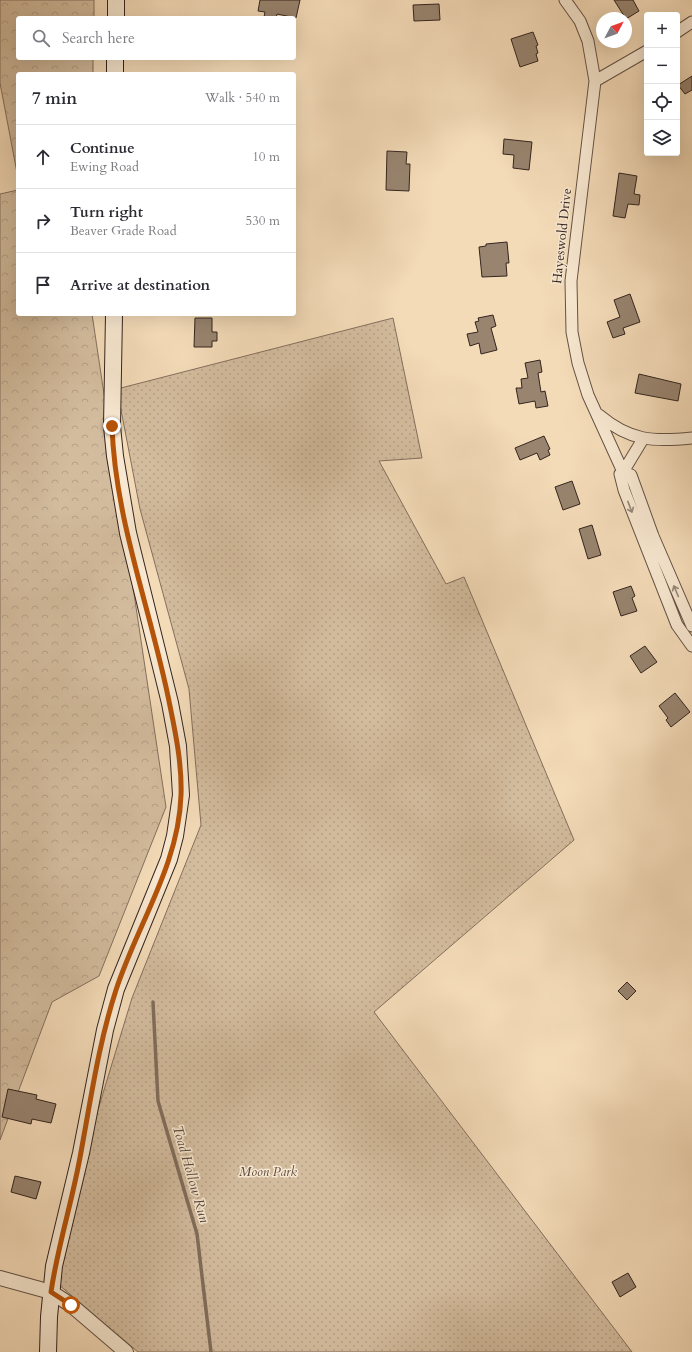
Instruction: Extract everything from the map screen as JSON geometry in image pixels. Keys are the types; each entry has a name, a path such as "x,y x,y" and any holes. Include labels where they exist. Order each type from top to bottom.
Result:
{"main road":[{"path":"116,0 116,16"},
{"path":"115,60 115,72"},
{"path":"48,1352 51,1292 62,1233 81,1153 105,1030 116,989 169,859 176,830 181,795 178,746 165,678 128,533 116,462 112,419 114,316"}],"street":[{"name":"Hayeswold Drive","path":"565,0 580,21 588,41 595,81 570,298 572,332 577,358 583,381 623,472 632,475 653,536 692,626"},
{"path":"680,30 692,22"},
{"path":"595,81 644,53"},
{"path":"597,414 620,430 643,439 664,441 692,438"},
{"path":"623,472 643,439"},
{"name":"Hayeswold Drive","path":"623,472 620,474 624,490 677,625 692,646"},
{"path":"0,1278 51,1292 71,1305 126,1352"}],"green space":[{"path":"0,0 94,0 94,16 16,16 16,60 93,60 93,72 16,72 16,167 0,83"},
{"path":"16,190 16,316 92,316 166,807 99,976 52,1002 0,1140 0,194"},
{"name":"Moon Park","path":"393,318 422,458 379,461 446,584 464,577 574,840 374,1012 632,1352 138,1352 58,1284 97,1113 132,998 201,825 189,689 140,509 117,389"}],"building":[{"path":"260,0 300,0 296,18 296,16 277,14 276,16 264,16 265,12 258,11"},
{"path":"614,0 633,0 639,11 632,15 632,12 622,12"},
{"path":"439,4 440,20 414,21 413,5"},
{"path":"533,32 538,45 536,46 538,53 536,54 538,61 520,67 511,39"},
{"path":"692,76 692,90 685,94 680,88 680,84"},
{"path":"504,139 532,142 529,170 513,168 514,155 503,154"},
{"path":"387,151 407,152 406,164 410,164 409,191 386,190"},
{"path":"619,173 637,176 634,194 640,195 639,205 628,204 625,218 613,216"},
{"path":"507,242 509,263 506,263 507,276 482,277 479,247 486,246 486,244"},
{"path":"630,294 640,322 623,328 625,334 613,338 607,322 620,317 614,300"},
{"path":"493,315 496,326 491,328 497,350 481,354 479,343 470,346 467,334 478,332 475,322 479,321 478,318"},
{"path":"195,318 212,318 212,332 217,332 217,341 212,341 212,347 194,347"},
{"path":"540,360 542,372 538,373 541,392 545,391 548,406 536,408 535,401 519,404 516,388 522,388 521,379 528,378 525,363"},
{"path":"639,374 681,384 678,401 635,393"},
{"path":"544,436 550,449 548,450 550,455 540,460 537,453 520,460 515,448"},
{"path":"572,481 580,504 563,510 555,487"},
{"path":"592,525 601,555 588,559 579,529"},
{"path":"631,586 635,596 632,598 637,611 621,616 613,592"},
{"path":"645,646 657,662 641,673 630,656"},
{"path":"675,693 690,712 671,727 666,720 668,718 659,706"},
{"path":"627,982 636,991 627,1000 618,991"},
{"path":"8,1089 37,1095 36,1099 56,1104 51,1123 32,1119 31,1124 2,1117"},
{"path":"15,1176 41,1182 36,1199 11,1192"},
{"path":"628,1273 636,1287 620,1297 612,1282"}],"waterway":[{"name":"Toad Hollow Run","path":"153,1002 158,1101 197,1234 211,1352"}],"route":[{"path":"71,1305 51,1292 54,1266 81,1153 102,1040 116,989 169,859 180,810 181,795 178,746 165,678 128,533 117,473 112,426"}]}
